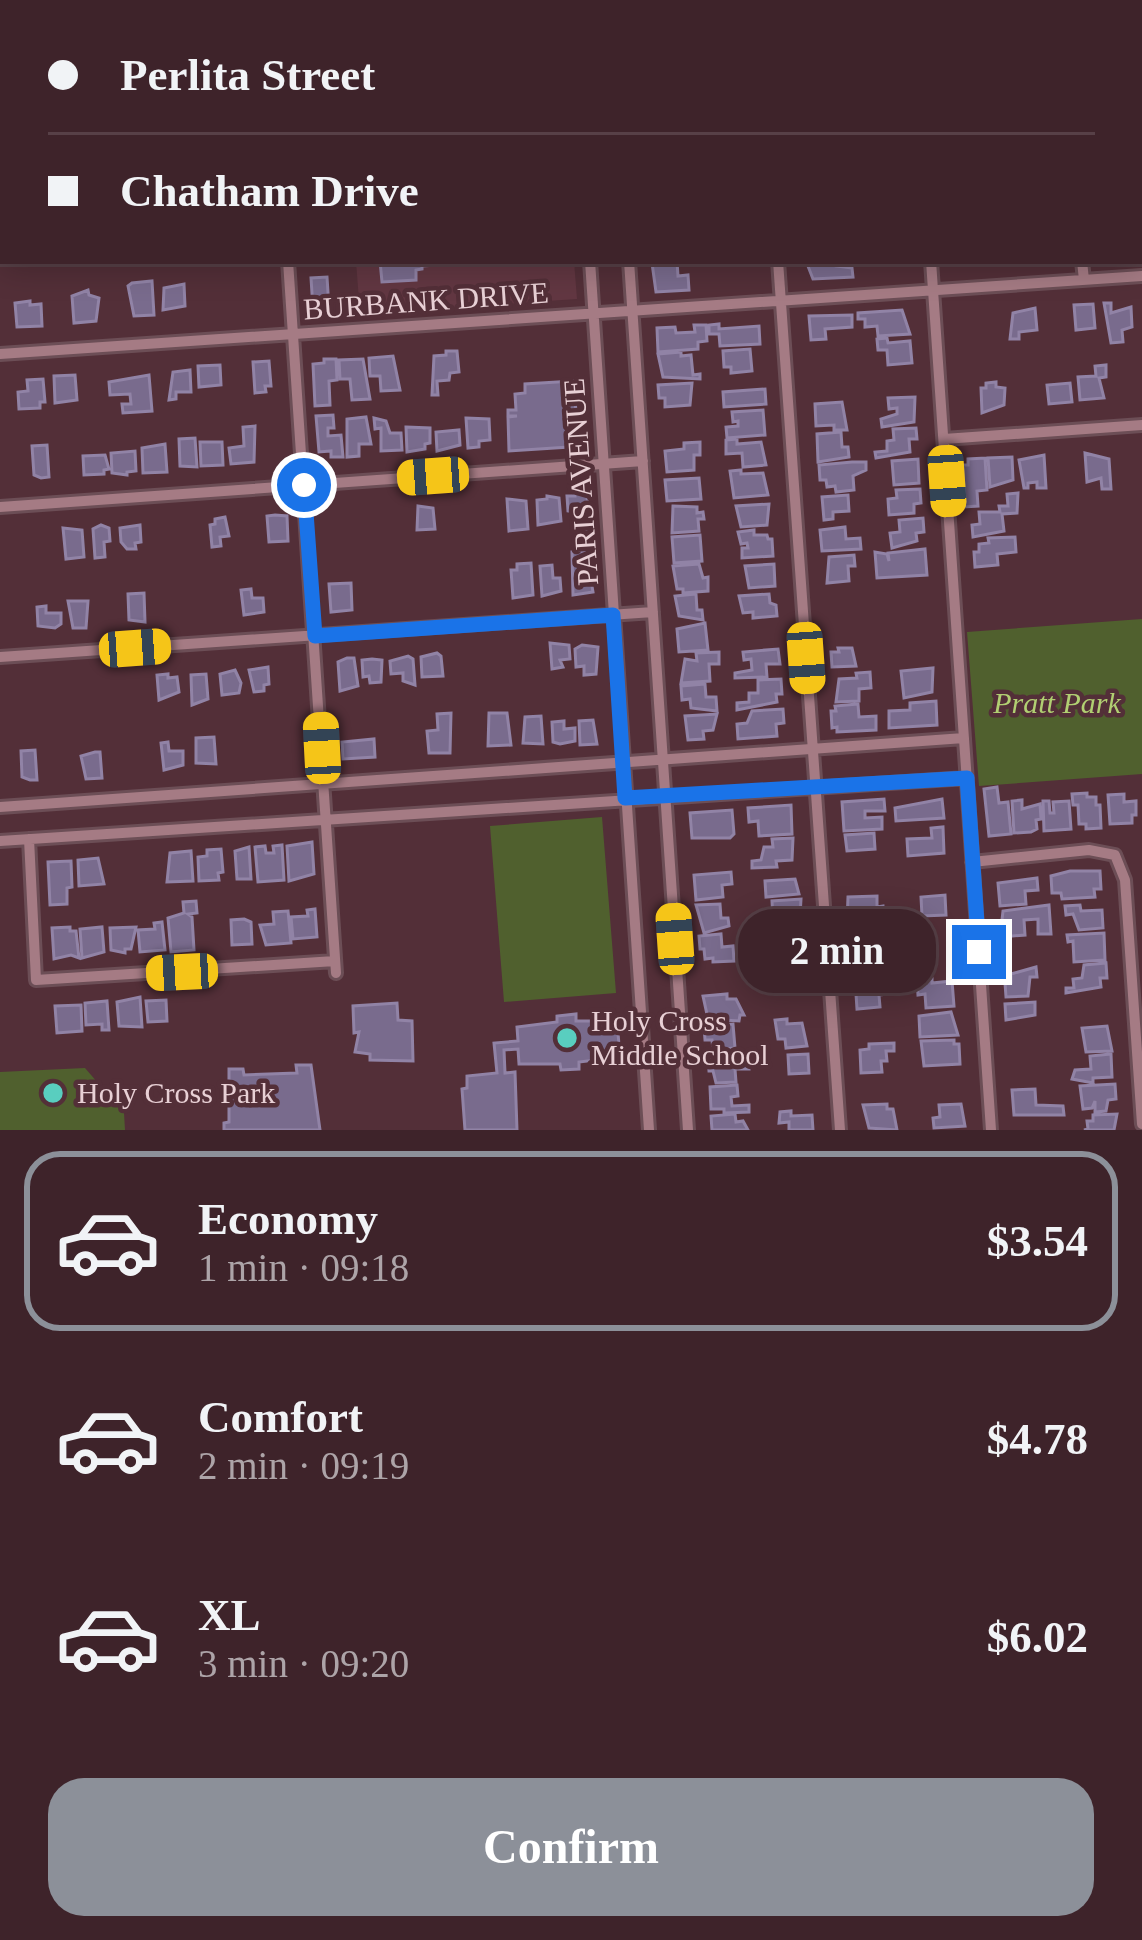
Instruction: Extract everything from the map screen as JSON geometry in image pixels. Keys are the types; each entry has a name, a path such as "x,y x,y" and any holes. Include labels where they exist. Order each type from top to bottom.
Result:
{"street":[{"path":"28,839 36,980 336,967 288,264"},
{"name":"PARIS AVENUE","path":"590,264 650,1130"},
{"name":"PARIS AVENUE","path":"629,264 688,1130"},
{"path":"778,264 840,1130"},
{"path":"931,264 992,1130"},
{"path":"1082,264 1084,280"},
{"name":"BURBANK DRIVE","path":"0,354 1142,276"},
{"path":"944,439 1142,425"},
{"path":"0,507 643,461"},
{"path":"0,657 653,612"},
{"path":"0,807 964,738"},
{"path":"0,841 967,778"},
{"path":"973,862 1089,850 1115,855 1125,880 1142,1124"}],"shaded area":[{"path":"356,264 574,264 577,299 360,314"}],"green space":[{"name":"Pratt Park","path":"1142,619 1142,774 979,786 967,632"},
{"path":"602,817 616,993 504,1002 490,826"},
{"name":"Holy Cross Park","path":"85,1068 124,1113 125,1130 0,1130 0,1072"}],"building":[{"path":"380,264 450,264 422,266 416,270 416,280 382,282"},
{"path":"652,264 677,264 678,276 688,275 689,290 656,292"},
{"path":"807,264 852,268 853,277 813,279"},
{"path":"327,277 329,308 313,309 311,278"},
{"path":"152,281 154,315 134,316 128,286"},
{"path":"184,284 185,306 163,310 164,288"},
{"path":"88,290 99,298 96,321 74,323 72,296"},
{"path":"30,301 30,305 41,304 42,326 17,327 15,303"},
{"path":"1104,303 1111,303 1111,313 1131,307 1132,327 1122,330 1123,342 1111,343"},
{"path":"1093,304 1095,328 1076,330 1074,305"},
{"path":"1035,308 1037,330 1019,332 1019,339 1010,339 1013,313"},
{"path":"902,310 910,334 878,336 877,326 865,327 865,319 858,319 858,313"},
{"path":"852,315 852,327 825,329 826,339 811,340 809,316"},
{"path":"719,324 719,329 759,326 760,344 720,346 719,334 709,334 709,325"},
{"path":"694,325 706,325 707,341 698,342 698,349 658,352 657,328 695,332"},
{"path":"887,338 888,343 910,341 912,363 888,365 887,350 878,350 877,339"},
{"path":"750,349 752,371 731,373 731,367 724,367 723,351"},
{"path":"446,351 457,351 459,372 450,373 449,380 437,381 438,395 432,395 434,356 446,355"},
{"path":"681,352 681,356 691,355 693,375 700,374 700,379 663,377 658,354"},
{"path":"393,356 400,390 381,391 380,376 370,376 369,358"},
{"path":"324,359 336,359 337,380 329,381 330,405 315,406 313,364 324,363"},
{"path":"363,359 370,399 352,400 350,379 340,379 339,360"},
{"path":"269,361 271,386 255,393 253,362"},
{"path":"220,365 221,385 199,387 198,366"},
{"path":"1106,365 1106,377 1099,378 1104,398 1080,400 1078,377 1096,376 1095,366"},
{"path":"190,370 191,392 176,392 176,399 169,400 173,372"},
{"path":"75,375 77,400 55,403 54,376"},
{"path":"149,375 152,411 123,413 122,404 131,404 130,394 110,395 109,382"},
{"path":"43,379 45,402 40,402 40,408 19,409 18,392 28,391 27,380"},
{"path":"573,381 579,441 569,442 569,447 509,451 508,417 517,416 508,416 508,410 516,410 515,394 525,393 525,384"},
{"path":"996,382 996,387 1005,388 1004,405 982,413 981,388"},
{"path":"692,383 690,405 665,407 665,398 659,398 658,385"},
{"path":"1070,383 1072,402 1049,404 1047,385"},
{"path":"765,389 766,404 724,407 723,392"},
{"path":"915,397 914,422 882,427 881,419 897,414 897,408 889,409 888,398"},
{"path":"842,402 847,430 816,426 815,404"},
{"path":"763,410 765,435 727,438 726,427 738,426 732,412"},
{"path":"333,415 334,428 328,428 328,436 341,435 343,457 319,452 316,416"},
{"path":"366,417 371,444 359,444 359,456 347,457 347,419"},
{"path":"374,418 386,421 390,433 401,433 402,450 381,451 381,428 375,429"},
{"path":"466,418 489,419 490,440 468,448"},
{"path":"255,426 254,462 231,464 229,448 244,446 243,427"},
{"path":"406,427 430,428 425,449 407,452"},
{"path":"916,428 917,439 909,439 910,452 876,458 875,452 887,451 887,441 894,440 893,429"},
{"path":"459,430 460,445 437,451 436,432"},
{"path":"841,432 842,447 848,447 849,457 818,462 817,434"},
{"path":"195,438 197,467 180,466 179,439"},
{"path":"737,439 737,444 761,442 766,465 743,467 742,453 726,454 726,440"},
{"path":"200,442 222,442 223,465 201,466"},
{"path":"700,442 694,470 667,472 665,451"},
{"path":"165,444 167,472 143,473 142,448"},
{"path":"47,445 49,477 41,478 34,475 32,446"},
{"path":"135,451 136,471 112,473 111,453"},
{"path":"1085,453 1109,459 1111,489 1102,489 1101,478 1087,482"},
{"path":"105,455 109,469 104,474 84,475 83,456"},
{"path":"1044,455 1046,488 1037,488 1037,482 1024,488 1019,460"},
{"path":"1012,457 1013,480 990,487 988,458"},
{"path":"985,458 987,490 977,491 978,506 964,507 962,465 968,465 968,459"},
{"path":"918,459 919,483 894,485 892,461"},
{"path":"866,462 866,470 853,476 854,490 836,492 835,486 827,487 826,480 820,480 819,465"},
{"path":"741,470 741,474 763,473 768,495 734,498 730,471"},
{"path":"699,478 701,499 667,501 665,480"},
{"path":"920,489 921,503 914,504 914,513 889,515 888,499 897,498 896,490"},
{"path":"1018,493 1017,513 1002,514 1004,531 973,537 972,525 980,524 979,512 1000,512 999,506 1008,506 1007,494"},
{"path":"587,495 589,530 577,530 576,512 568,511 567,496"},
{"path":"848,495 849,511 833,512 833,519 824,520 822,497"},
{"path":"559,498 561,521 538,525 537,500"},
{"path":"507,499 526,501 528,529 509,531"},
{"path":"769,504 767,525 741,527 736,506"},
{"path":"418,506 433,508 435,529 417,530"},
{"path":"673,506 697,507 697,513 703,512 699,531 672,533"},
{"path":"267,516 287,516 288,541 269,542"},
{"path":"225,517 229,536 220,537 221,546 212,547 210,525"},
{"path":"923,518 924,532 916,533 917,541 892,548 890,533 900,532 899,520"},
{"path":"140,525 141,542 135,543 136,549 127,549 120,528"},
{"path":"845,527 846,539 860,538 861,549 822,551 820,530"},
{"path":"63,528 82,530 84,557 66,559"},
{"path":"109,528 110,541 104,542 105,557 95,558 93,529"},
{"path":"754,530 754,535 772,539 773,556 742,558 742,548 748,548 747,543 741,544 738,532"},
{"path":"700,535 702,561 674,563 672,537"},
{"path":"1015,537 1016,552 997,554 998,565 975,567 979,544 989,543 988,538"},
{"path":"925,549 927,575 877,578 875,552 887,554 889,561 888,553"},
{"path":"586,551 593,592 573,595 572,552"},
{"path":"854,555 855,566 848,566 849,581 827,583 829,557"},
{"path":"531,563 533,595 513,598 511,570 517,570 517,564"},
{"path":"699,564 703,578 708,577 708,591 683,593 677,589 673,566"},
{"path":"774,564 775,586 749,588 745,566"},
{"path":"552,565 561,591 542,596 540,566"},
{"path":"351,583 352,610 331,612 329,584"},
{"path":"251,589 252,598 263,598 264,612 244,615 241,590"},
{"path":"144,593 145,622 129,620 128,594"},
{"path":"696,594 703,620 679,616 675,596"},
{"path":"769,594 777,616 753,618 753,612 743,613 739,596"},
{"path":"68,601 88,601 86,628 73,628"},
{"path":"46,606 46,613 61,613 61,624 55,628 38,626 37,607"},
{"path":"705,623 708,650 679,652 677,629"},
{"path":"550,643 569,645 570,659 560,660 563,667 552,669"},
{"path":"598,647 596,674 584,675 584,666 576,667 575,649"},
{"path":"838,648 852,648 856,666 832,667 831,652 839,652"},
{"path":"778,649 780,664 766,664 767,677 735,678 735,673 752,670 751,659 744,660 743,652"},
{"path":"719,652 719,664 709,664 710,681 681,683 685,659 697,661 696,653"},
{"path":"437,653 443,676 422,677 421,657"},
{"path":"354,658 358,686 340,691 338,662"},
{"path":"413,659 415,685 403,681 403,673 391,674 390,661"},
{"path":"362,660 382,660 381,682 370,683 369,676 363,677"},
{"path":"268,667 269,684 264,691 254,692 249,670"},
{"path":"933,668 932,692 904,698 901,671"},
{"path":"235,670 241,683 239,693 222,695 220,674"},
{"path":"870,672 871,688 859,689 859,701 836,702 839,679"},
{"path":"168,674 168,678 177,677 179,692 159,700 157,675"},
{"path":"206,674 208,699 192,705 191,675"},
{"path":"781,679 777,702 737,710 737,703 749,702 749,693 758,693 758,680"},
{"path":"705,684 706,697 716,697 717,711 691,708 690,699 682,700 681,686"},
{"path":"936,701 937,725 889,728 889,711"},
{"path":"858,704 859,717 876,716 876,730 837,732 837,727 832,728 835,706"},
{"path":"783,709 784,723 776,724 777,736 738,739 737,724 747,723 752,711"},
{"path":"451,713 450,753 429,753 427,731 438,730 437,714"},
{"path":"489,713 507,713 511,745 488,746"},
{"path":"717,714 713,730 703,731 704,739 688,740 685,716"},
{"path":"541,716 543,744 523,743 525,717"},
{"path":"593,720 597,744 580,745 579,721"},
{"path":"564,721 564,729 575,728 575,741 553,742 552,722"},
{"path":"214,737 216,764 196,763 196,738"},
{"path":"374,739 375,757 343,759 342,742"},
{"path":"168,742 169,751 183,751 183,765 164,770 161,743"},
{"path":"35,750 37,780 30,780 22,777 21,751"},
{"path":"100,752 102,778 86,779 81,756"},
{"path":"997,787 999,803 1008,802 1011,834 989,836 984,789"},
{"path":"1087,793 1100,805 1101,828 1086,829 1086,824 1079,824 1072,794"},
{"path":"1124,794 1124,802 1136,801 1136,815 1132,823 1110,824 1108,795"},
{"path":"884,799 885,811 865,811 865,818 882,817 882,829 844,831 842,802"},
{"path":"942,799 944,818 896,821 895,808"},
{"path":"1022,800 1022,809 1040,804 1041,819 1036,820 1037,829 1014,833 1012,801"},
{"path":"1043,801 1049,801 1050,813 1054,813 1053,802 1069,801 1071,829 1044,831"},
{"path":"791,805 792,834 759,836 758,821 749,822 748,808"},
{"path":"732,810 734,834 730,838 692,838 690,813"},
{"path":"943,827 944,853 908,856 907,839 932,838 931,828"},
{"path":"874,833 875,849 847,851 845,835"},
{"path":"793,838 792,860 776,861 777,867 752,868 752,861 761,860 764,847 773,847 772,839"},
{"path":"312,842 314,874 289,881 287,846"},
{"path":"282,845 284,880 258,882 255,847 265,846 266,853 274,853 273,846"},
{"path":"249,847 251,879 237,879 235,851"},
{"path":"221,849 219,880 199,881 198,857 207,856 207,850"},
{"path":"191,851 193,881 167,882 170,853"},
{"path":"98,858 104,884 79,886 78,860"},
{"path":"71,861 67,904 50,905 48,862"},
{"path":"1100,871 1101,889 1094,889 1095,897 1062,899 1061,893 1052,893 1051,876"},
{"path":"731,872 732,884 722,885 723,897 696,900 694,875"},
{"path":"1037,878 1038,890 1025,891 1026,904 1000,906 998,883"},
{"path":"795,879 799,894 766,897 765,881"},
{"path":"945,895 946,915 922,916 921,897"},
{"path":"877,896 884,920 847,922 848,897"},
{"path":"801,899 800,916 773,920 772,901"},
{"path":"196,901 197,913 188,914 194,950 171,952 168,918 184,913 183,902"},
{"path":"720,904 721,918 728,918 729,926 704,933 696,905"},
{"path":"1049,905 1051,934 1038,934 1038,919 1024,920 1025,935 1000,937 1003,911"},
{"path":"1080,905 1081,911 1102,910 1103,928 1079,930 1073,914 1066,915 1065,906"},
{"path":"315,909 317,937 293,939 291,917 308,916 307,910"},
{"path":"288,911 291,943 266,945 260,925 274,924 273,912"},
{"path":"231,920 251,922 252,944 232,945"},
{"path":"162,922 165,950 140,952 138,930 155,929 154,923"},
{"path":"875,924 875,928 890,927 896,943 880,951 850,952 848,930"},
{"path":"102,927 104,952 82,958 80,929"},
{"path":"136,927 131,949 125,953 111,950 110,928"},
{"path":"52,928 76,931 79,958 54,959"},
{"path":"802,933 803,956 774,958 772,935"},
{"path":"1104,933 1105,960 1074,962 1073,941 1068,942 1067,935"},
{"path":"721,934 722,947 733,946 734,961 713,962 700,949 699,936"},
{"path":"874,954 875,964 882,963 882,972 899,971 900,980 860,978 859,970 853,970 852,955"},
{"path":"791,960 792,971 803,971 803,983 766,985 765,961"},
{"path":"1106,963 1107,978 1100,978 1101,987 1066,993 1066,988 1074,988 1073,979 1082,978 1084,965"},
{"path":"1036,967 1037,977 1030,977 1028,996 1006,997 1005,983 1011,983 1011,974"},
{"path":"932,979 932,983 952,981 954,1006 926,1008 917,981"},
{"path":"888,983 889,994 879,995 880,1007 857,1009 861,985"},
{"path":"727,994 727,999 736,999 744,1015 739,1021 708,1019 703,996"},
{"path":"140,997 142,1027 119,1026 117,1002"},
{"path":"166,1000 167,1021 148,1022 146,1001"},
{"path":"107,1001 109,1030 102,1030 102,1024 86,1025 85,1003"},
{"path":"1035,1002 1035,1015 1006,1020 1005,1004"},
{"path":"397,1003 398,1020 412,1021 413,1061 370,1060 370,1054 355,1052 359,1032 354,1033 353,1006"},
{"path":"81,1005 82,1031 57,1033 55,1006"},
{"path":"951,1012 958,1035 920,1037 919,1016"},
{"path":"576,1014 576,1021 617,1021 620,1057 579,1062 579,1069 561,1070 560,1064 519,1064 518,1049 504,1050 505,1073 515,1072 517,1130 465,1130 462,1089 467,1088 467,1076 497,1073 494,1043 518,1041 517,1027 557,1022 557,1016"},
{"path":"787,1019 787,1024 802,1023 807,1046 786,1048 785,1039 778,1039 775,1020"},
{"path":"733,1024 735,1048 713,1050 712,1040 705,1040 704,1026"},
{"path":"1107,1026 1112,1051 1086,1052 1082,1028"},
{"path":"921,1041 959,1044 960,1064 924,1066"},
{"path":"894,1043 894,1051 886,1051 887,1061 881,1061 882,1072 861,1073 860,1050 869,1049 869,1044"},
{"path":"808,1054 809,1073 789,1074 788,1055"},
{"path":"1111,1054 1112,1077 1093,1078 1093,1083 1072,1079 1075,1070 1091,1069 1090,1056"},
{"path":"728,1056 728,1060 748,1059 749,1069 735,1069 736,1082 716,1083 708,1058"},
{"path":"296,1065 311,1065 320,1130 224,1130 224,1123 229,1122 229,1069 243,1069 244,1075 297,1073"},
{"path":"1115,1084 1116,1099 1108,1100 1106,1111 1095,1112 1095,1101 1092,1108 1083,1109 1080,1086"},
{"path":"737,1085 732,1106 749,1105 749,1112 711,1109 710,1087"},
{"path":"1035,1089 1036,1105 1063,1106 1064,1115 1014,1115 1012,1090"},
{"path":"887,1104 887,1109 893,1109 897,1130 869,1128 863,1105"},
{"path":"961,1104 965,1126 934,1128 939,1105"},
{"path":"791,1111 791,1116 812,1115 813,1130 789,1130 789,1122 779,1123 780,1112"},
{"path":"735,1114 736,1122 743,1121 748,1130 712,1130 711,1116"},
{"path":"1117,1114 1114,1130 1084,1130 1093,1115"}],"place":[{"name":"Holy Cross Middle School","path":"567,1038"},
{"name":"Holy Cross Park","path":"53,1093"}],"route":[{"path":"304,485 315,636 613,615 625,798 967,778 979,952"}]}
